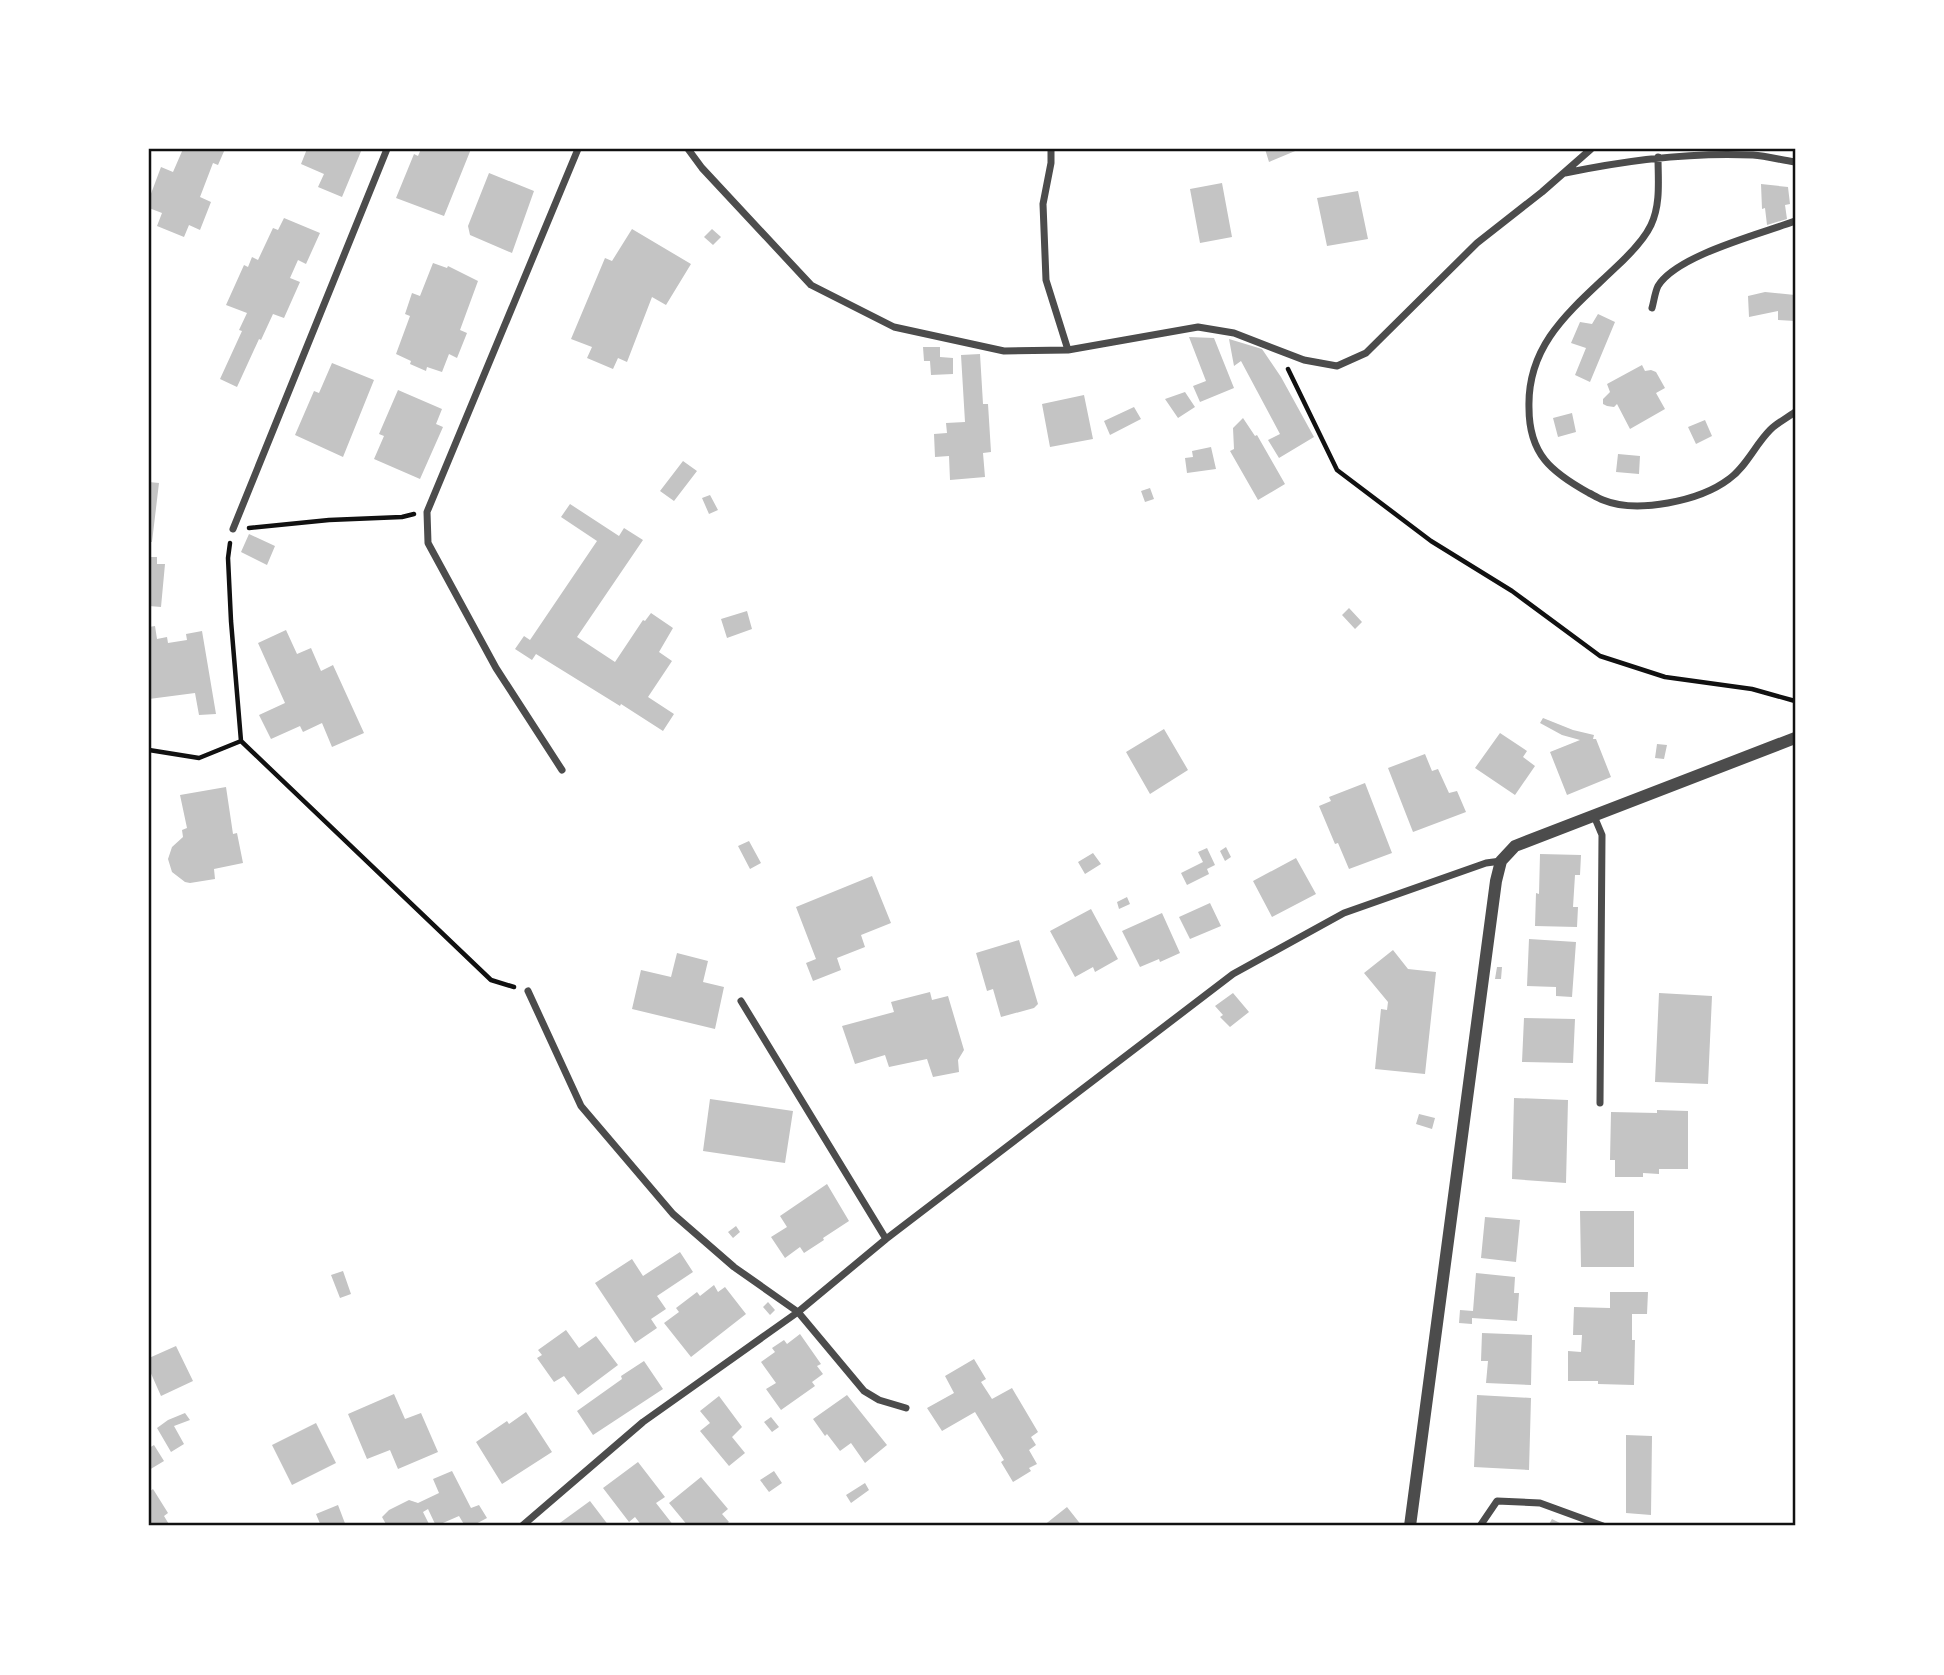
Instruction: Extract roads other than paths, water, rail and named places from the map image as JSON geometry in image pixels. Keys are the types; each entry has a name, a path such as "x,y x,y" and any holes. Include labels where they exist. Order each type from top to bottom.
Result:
{"street":[{"path":"233,530 387,149"},
{"path":"562,771 496,668 428,543 427,512 578,149"},
{"path":"688,149 811,285 894,327 1004,351 1068,350 1198,327 1234,333 1304,360 1337,366 1366,353 1477,243 1591,149"},
{"path":"1052,149 1043,204 1046,280 1068,350"},
{"path":"1564,173 1658,157 1755,155 1795,162"},
{"path":"1658,157 1658,196 1651,225 1628,256 1563,317 1538,355 1528,393 1529,426 1541,457 1567,481 1604,501 1643,507 1704,494 1731,478 1769,430 1795,412"},
{"path":"1653,307 1658,287 1677,267 1727,244 1795,222"},
{"path":"1410,1526 1494,894 1502,861 1515,846 1795,738"},
{"path":"1594,816 1602,835 1600,1103"},
{"path":"522,1526 643,1422 797,1312 886,1239 1233,974 1344,913 1486,863 1502,861"},
{"path":"528,991 581,1106 673,1214 734,1268 797,1312 864,1391 879,1400 906,1408"},
{"path":"741,1001 886,1239"},
{"path":"1480,1526 1497,1501 1540,1503 1603,1526"}]}
